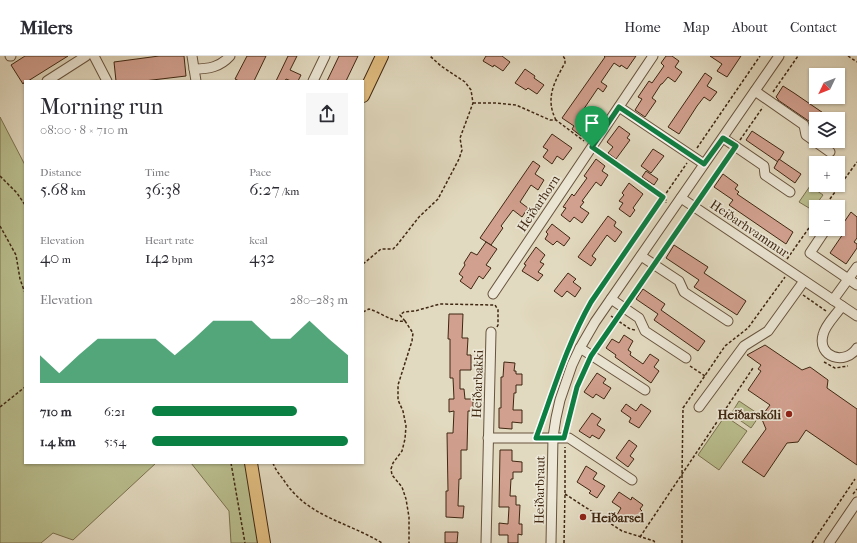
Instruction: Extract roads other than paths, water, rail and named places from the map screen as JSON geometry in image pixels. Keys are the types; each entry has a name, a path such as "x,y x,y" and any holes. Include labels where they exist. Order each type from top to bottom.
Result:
{"main road":[{"path":"364,94 382,56"},
{"path":"251,464 264,543"}],"street":[{"path":"49,80 86,56"},
{"path":"94,56 106,80"},
{"path":"192,56 196,80"},
{"path":"194,69 214,68 230,56"},
{"path":"313,80 325,56"},
{"name":"Heiðarhorn","path":"493,294 653,56"},
{"name":"Heiðarbraut","path":"551,543 553,438 562,394 580,348 595,322 779,56"},
{"path":"755,91 804,125 806,135 830,152"},
{"path":"619,107 704,164"},
{"path":"723,138 764,166 765,175 790,192"},
{"name":"Heiðarhvammur","path":"681,198 782,266 802,283 833,300 857,316"},
{"name":"Heiðarhvammur","path":"821,236 810,252 857,286"},
{"path":"641,256 678,282 684,292 728,321"},
{"path":"833,300 857,267"},
{"path":"699,407 744,346 768,331 802,283"},
{"path":"611,299 639,318 645,331 686,358"},
{"path":"842,306 824,331 822,340 823,345 827,352 839,358 848,357 857,348"},
{"name":"Heiðarbakki","path":"486,543 491,332"},
{"path":"580,348 645,390"},
{"path":"488,438 553,438"},
{"name":"Heiðarbraut","path":"553,438 569,438 632,480"},
{"path":"829,543 857,502"}],"place":[{"name":"Heiðarskóli","path":"789,414"},
{"name":"Heiðarsel","path":"583,517"}]}
